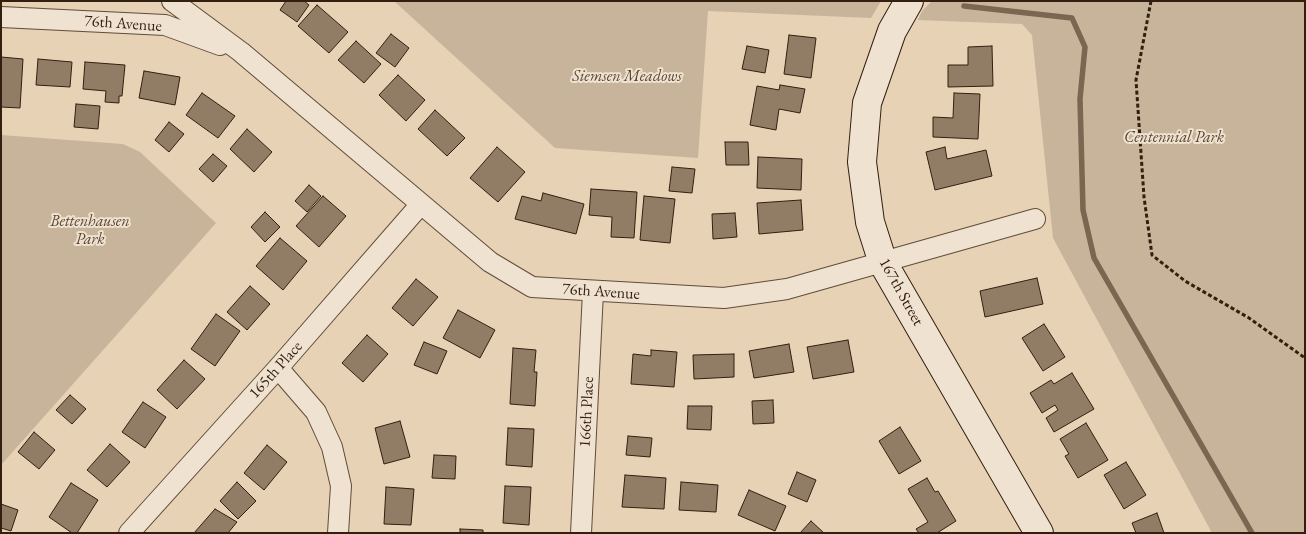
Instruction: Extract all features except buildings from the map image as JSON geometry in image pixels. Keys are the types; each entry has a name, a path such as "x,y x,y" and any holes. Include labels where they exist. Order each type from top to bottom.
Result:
{"street":[{"name":"76th Avenue","path":"172,1 241,52 490,262 532,287 593,292 724,298 787,289 1035,219"},
{"name":"167th Street","path":"909,1 892,32 867,103 862,136 864,190 870,222 883,262 1039,533"},
{"name":"76th Avenue","path":"1,17 165,26 241,52"},
{"name":"165th Place","path":"129,533 278,368 421,204"},
{"name":"166th Place","path":"581,533 593,292"},
{"path":"278,368 316,412 332,447 341,486 338,533"}],"path":[{"path":"1151,1 1136,80 1144,197 1152,255 1185,281 1249,318 1305,358"}],"green space":[{"name":"Siemsen Meadows","path":"394,1 881,1 871,18 708,11 698,158 555,148"},
{"name":"Centennial Park","path":"932,1 1305,1 1305,533 1212,533 1053,238 1032,35 1022,24 918,20 922,11"},
{"name":"Bettenhausen Park","path":"1,135 123,144 140,152 216,223 1,465"}],"waterway":[{"path":"964,6 1072,18 1085,47 1080,99 1083,210 1094,258 1252,533"}]}
